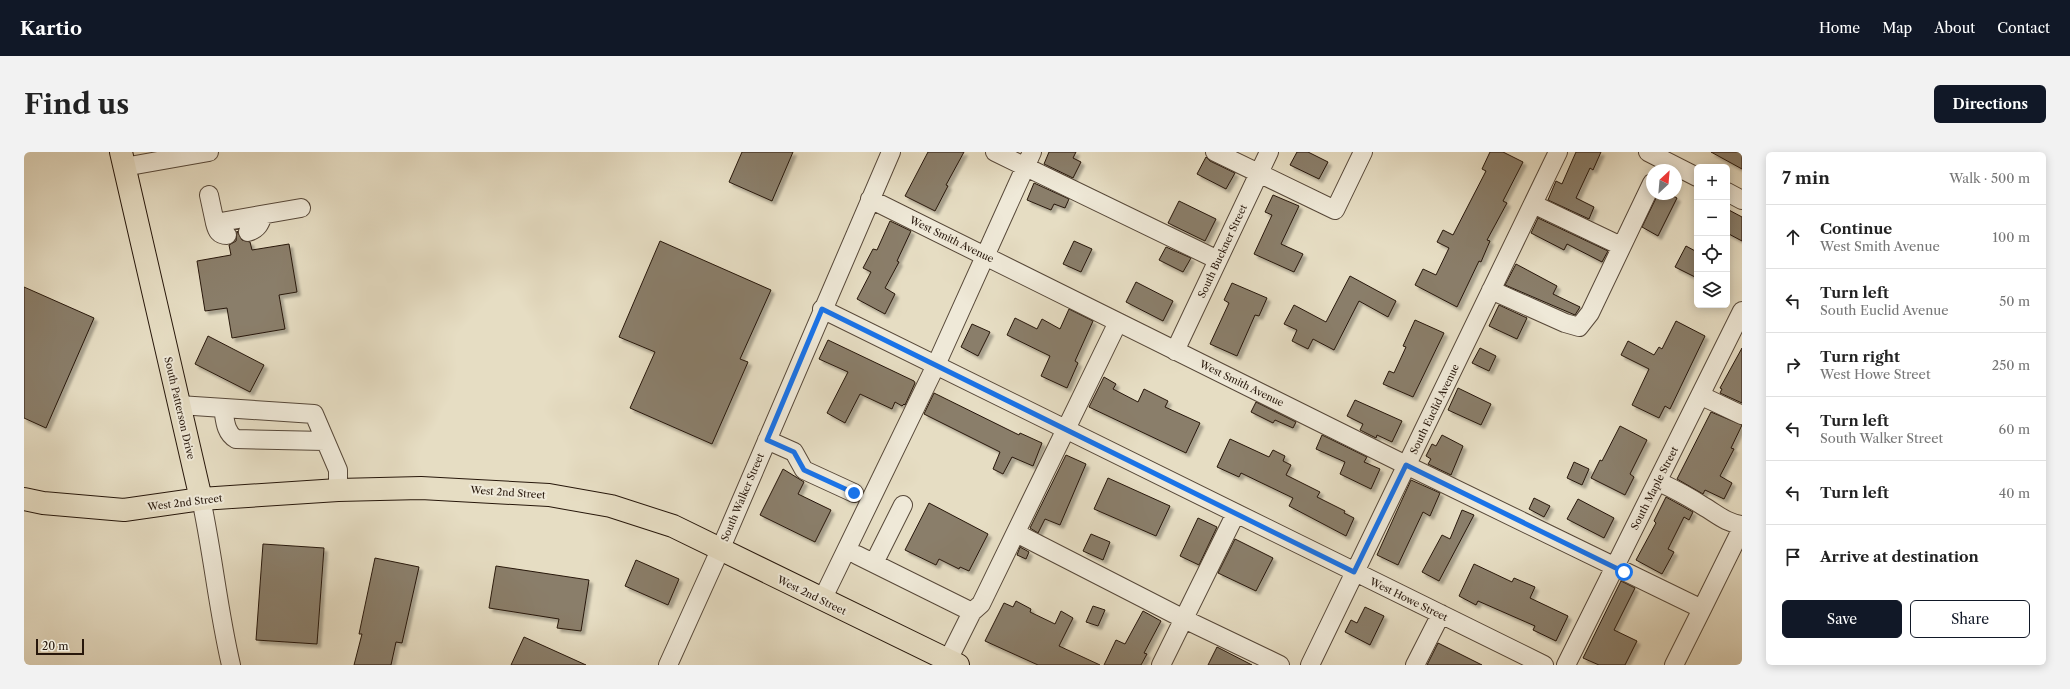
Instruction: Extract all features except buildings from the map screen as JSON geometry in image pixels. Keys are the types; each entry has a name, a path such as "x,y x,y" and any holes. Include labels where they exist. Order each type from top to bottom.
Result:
{"main road":[{"name":"South Patterson Drive","path":"123,160 201,499"},
{"name":"West 2nd Street","path":"24,499 43,503 124,510 201,499 338,490 421,488 549,495 611,506 673,526 822,600 953,662"}],"street":[{"path":"123,160 209,152"},
{"name":"South Walker Street","path":"668,665 720,550 822,309 891,152"},
{"path":"995,152 1029,159 1218,260"},
{"path":"1214,152 1335,210 1363,152"},
{"name":"South Buckner Street","path":"1175,351 1269,152"},
{"name":"South Euclid Avenue","path":"1310,665 1558,152"},
{"path":"822,600 936,365 1029,159"},
{"path":"1657,161 1694,176"},
{"path":"1730,194 1742,200"},
{"path":"209,195 221,229 263,215 301,208"},
{"path":"1491,290 1565,324 1579,327 1590,313 1646,195"},
{"name":"West Smith Avenue","path":"870,199 1406,465 1614,567 1702,608"},
{"path":"1533,204 1621,246"},
{"path":"248,232 255,230 260,225 263,215"},
{"name":"West Howe Street","path":"822,309 1544,665"},
{"name":"South Maple Street","path":"1566,665 1614,567 1659,482 1742,311"},
{"path":"953,662 972,612 981,604 1118,322"},
{"path":"1702,394 1708,399 1742,415"},
{"path":"179,405 314,414 338,470 338,490"},
{"path":"223,408 227,429 232,437 236,439 325,440"},
{"path":"767,440 794,452 804,470 854,493"},
{"path":"1659,482 1703,506 1722,519 1732,524 1742,525"},
{"name":"South Patterson Drive","path":"201,499 209,539 221,622 231,665"},
{"path":"874,563 903,505"},
{"path":"1162,665 1236,513"},
{"path":"1674,665 1742,528"},
{"path":"1016,533 1184,619 1280,665"},
{"path":"857,555 972,612"},
{"path":"1415,665 1441,614"}],"route":[{"path":"854,493 804,470 794,452 767,440 822,309 1354,572 1406,465 1624,572"}]}
